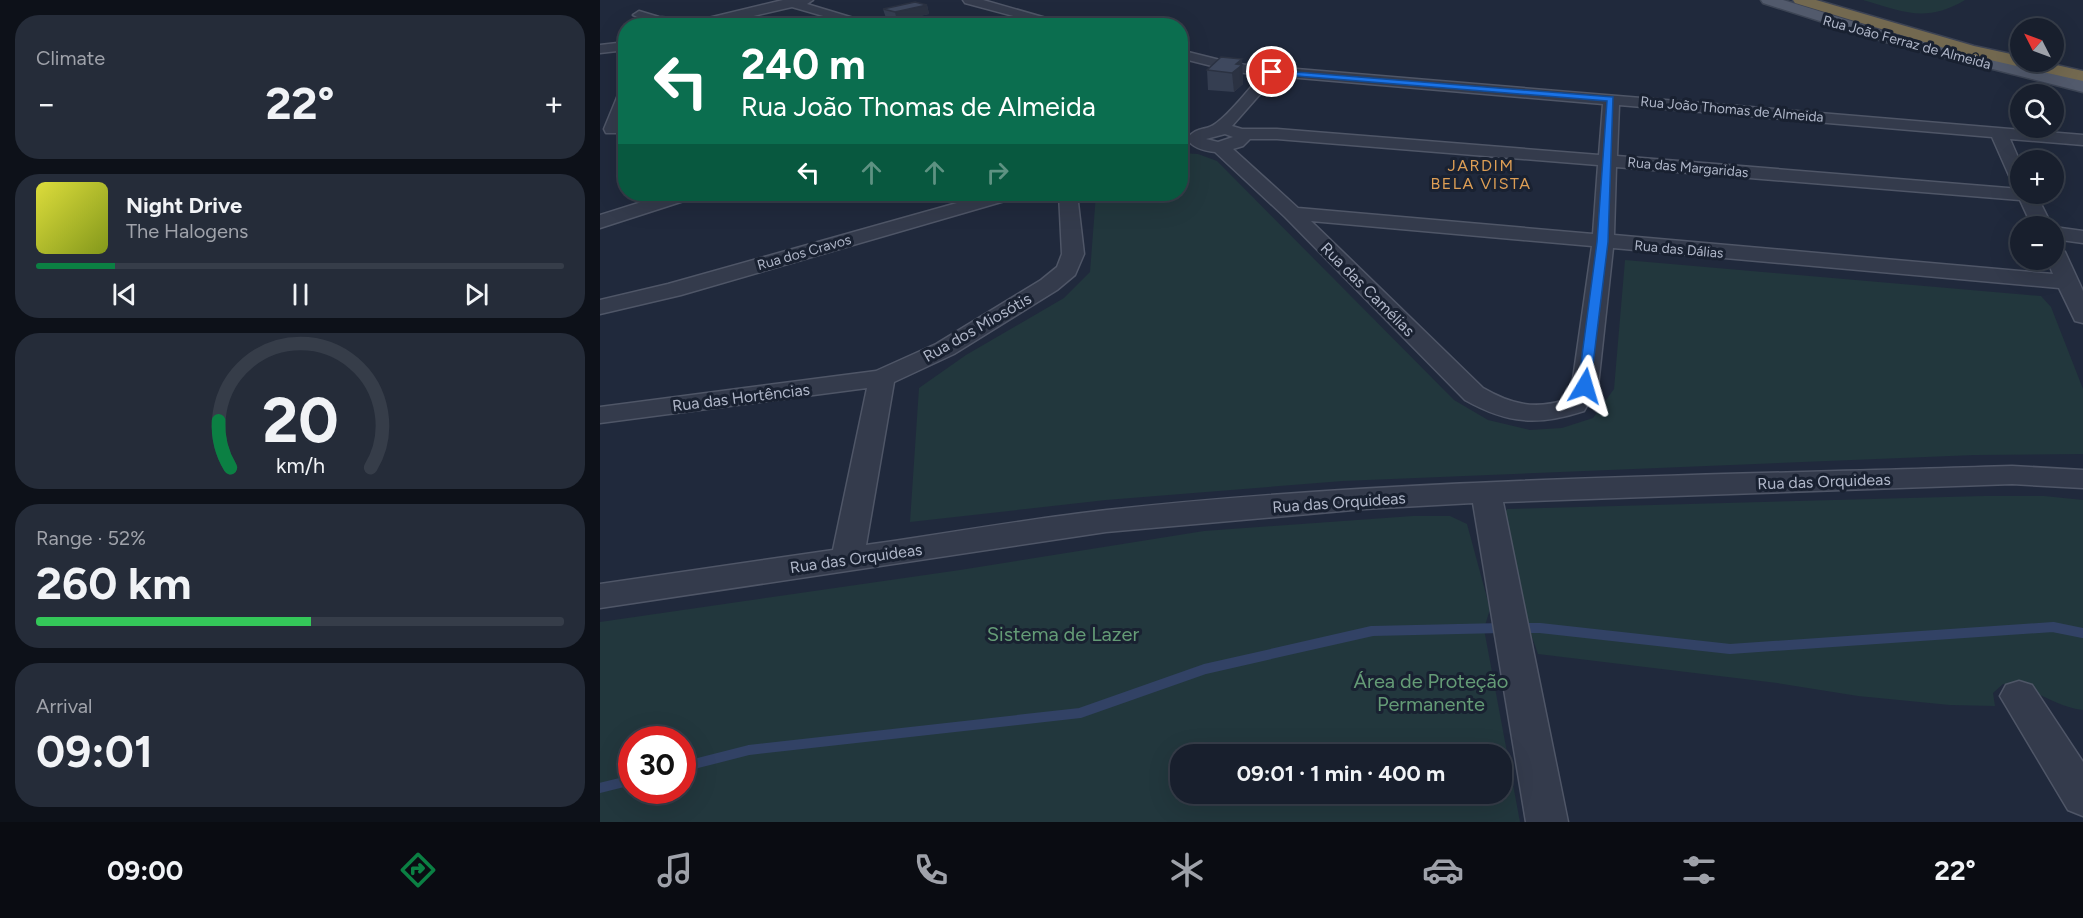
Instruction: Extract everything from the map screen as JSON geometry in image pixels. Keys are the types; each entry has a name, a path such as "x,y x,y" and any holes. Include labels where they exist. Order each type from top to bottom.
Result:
{"highway":[{"path":"1800,0 1970,50 2083,76"},
{"path":"1827,0 1950,36 2010,51"},
{"path":"2064,63 2083,67"}],"main road":[{"name":"Rua João Ferraz de Almeida","path":"1768,0 1892,39 2083,86"}],"street":[{"path":"723,18 786,2 807,0"},
{"path":"969,0 1038,18"},
{"path":"985,4 1016,0"},
{"path":"786,2 845,18"},
{"path":"639,15 646,18"},
{"path":"600,49 618,47"},
{"name":"Rua João Thomas de Almeida","path":"1188,56 1236,69 2083,140"},
{"path":"1188,65 1236,69"},
{"path":"1188,144 1212,137 1272,72"},
{"path":"1603,242 1611,99"},
{"path":"610,126 618,110"},
{"path":"1188,129 1212,137"},
{"path":"1998,132 2010,157"},
{"name":"Rua das Margaridas","path":"1212,137 1239,142 1242,139 1241,134 1277,134 2010,188"},
{"name":"Rua das Camélias","path":"1212,137 1474,394 1495,407 1527,415 1550,414 1575,405 1585,386 1603,242"},
{"path":"602,218 662,201"},
{"name":"Rua dos Cravos","path":"600,307 673,290 984,201"},
{"name":"Rua dos Miosótis","path":"882,378 945,349 1049,285 1067,270 1073,254 1069,201"},
{"name":"Rua das Dálias","path":"1292,213 2067,282"},
{"path":"2064,235 2083,237"},
{"path":"2062,270 2083,315"},
{"path":"600,323 673,290"},
{"path":"848,558 882,378"},
{"name":"Rua das Hortências","path":"600,415 882,378"},
{"name":"Rua das Orquideas","path":"600,596 1106,521 1364,499 2012,475 2083,479"},
{"path":"1486,493 1547,822"},
{"path":"2019,696 2083,797"}],"green space":[{"path":"1863,0 1965,0 1938,11 1915,13"},
{"path":"1188,153 1198,154 1217,161 1454,400 1488,420 1530,430 1562,428 1593,418 1614,389 1625,260 2041,296 2051,307 2083,389 2083,454 1975,455 1343,481 1106,500 910,522 919,388 966,355 1064,298 1090,272 1095,201 1188,201"},
{"path":"2044,496 2083,500 2083,710 2063,705 2024,688 2003,684 1993,693 1995,706 1950,705 1858,696 1777,683 1538,654 1529,628 1503,516 1507,509"},
{"path":"1413,516 1450,516 1467,524 1490,609 1484,629 1505,744 1170,744 1170,804 1512,804 1512,779 1520,822 600,822 600,622 960,570 1204,531"}],"building":[{"path":"915,2 927,5 895,12 883,9"},
{"path":"1221,57 1242,59 1236,64 1242,65 1232,73 1207,70"}],"waterway":[{"path":"1520,628 1540,628 1730,649 2053,627 2083,633"},
{"path":"696,763 749,750 1080,713 1205,669 1372,631 1502,628"},
{"path":"600,788 618,784"}],"district":[{"name":"JARDIM BELA VISTA","path":"1481,174"}],"route":[{"path":"1272,72 1611,99 1603,242 1585,386"}],"park label":[{"name":"Sistema de Lazer","path":"1063,634"},
{"name":"Área de Proteção Permanente","path":"1431,692"}]}
